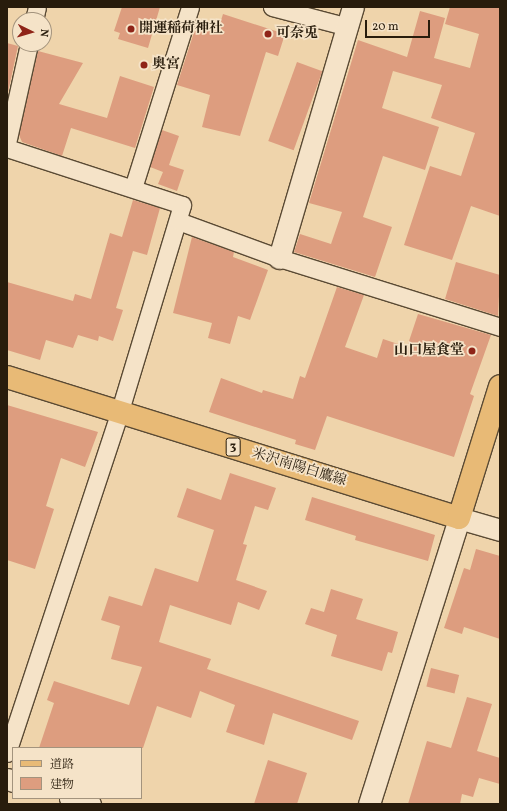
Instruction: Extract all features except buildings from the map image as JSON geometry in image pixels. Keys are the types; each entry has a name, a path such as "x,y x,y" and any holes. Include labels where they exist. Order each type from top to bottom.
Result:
{"main road":[{"name":"米沢南陽白鷹線","path":"7,377 459,518"},
{"path":"459,518 500,386"}],"street":[{"path":"133,188 190,7"},
{"path":"272,7 348,27"},
{"path":"279,258 353,7"},
{"path":"7,143 27,52"},
{"path":"7,148 182,205 120,411 7,753"},
{"path":"178,221 279,258 500,327"},
{"path":"368,804 459,518 500,530"},
{"path":"73,799 90,804"}],"place":[{"name":"開運稲荷神社","path":"131,29"},
{"name":"可奈兎","path":"268,34"},
{"name":"奥宮","path":"144,65"},
{"name":"山口屋食堂","path":"472,351"}]}
